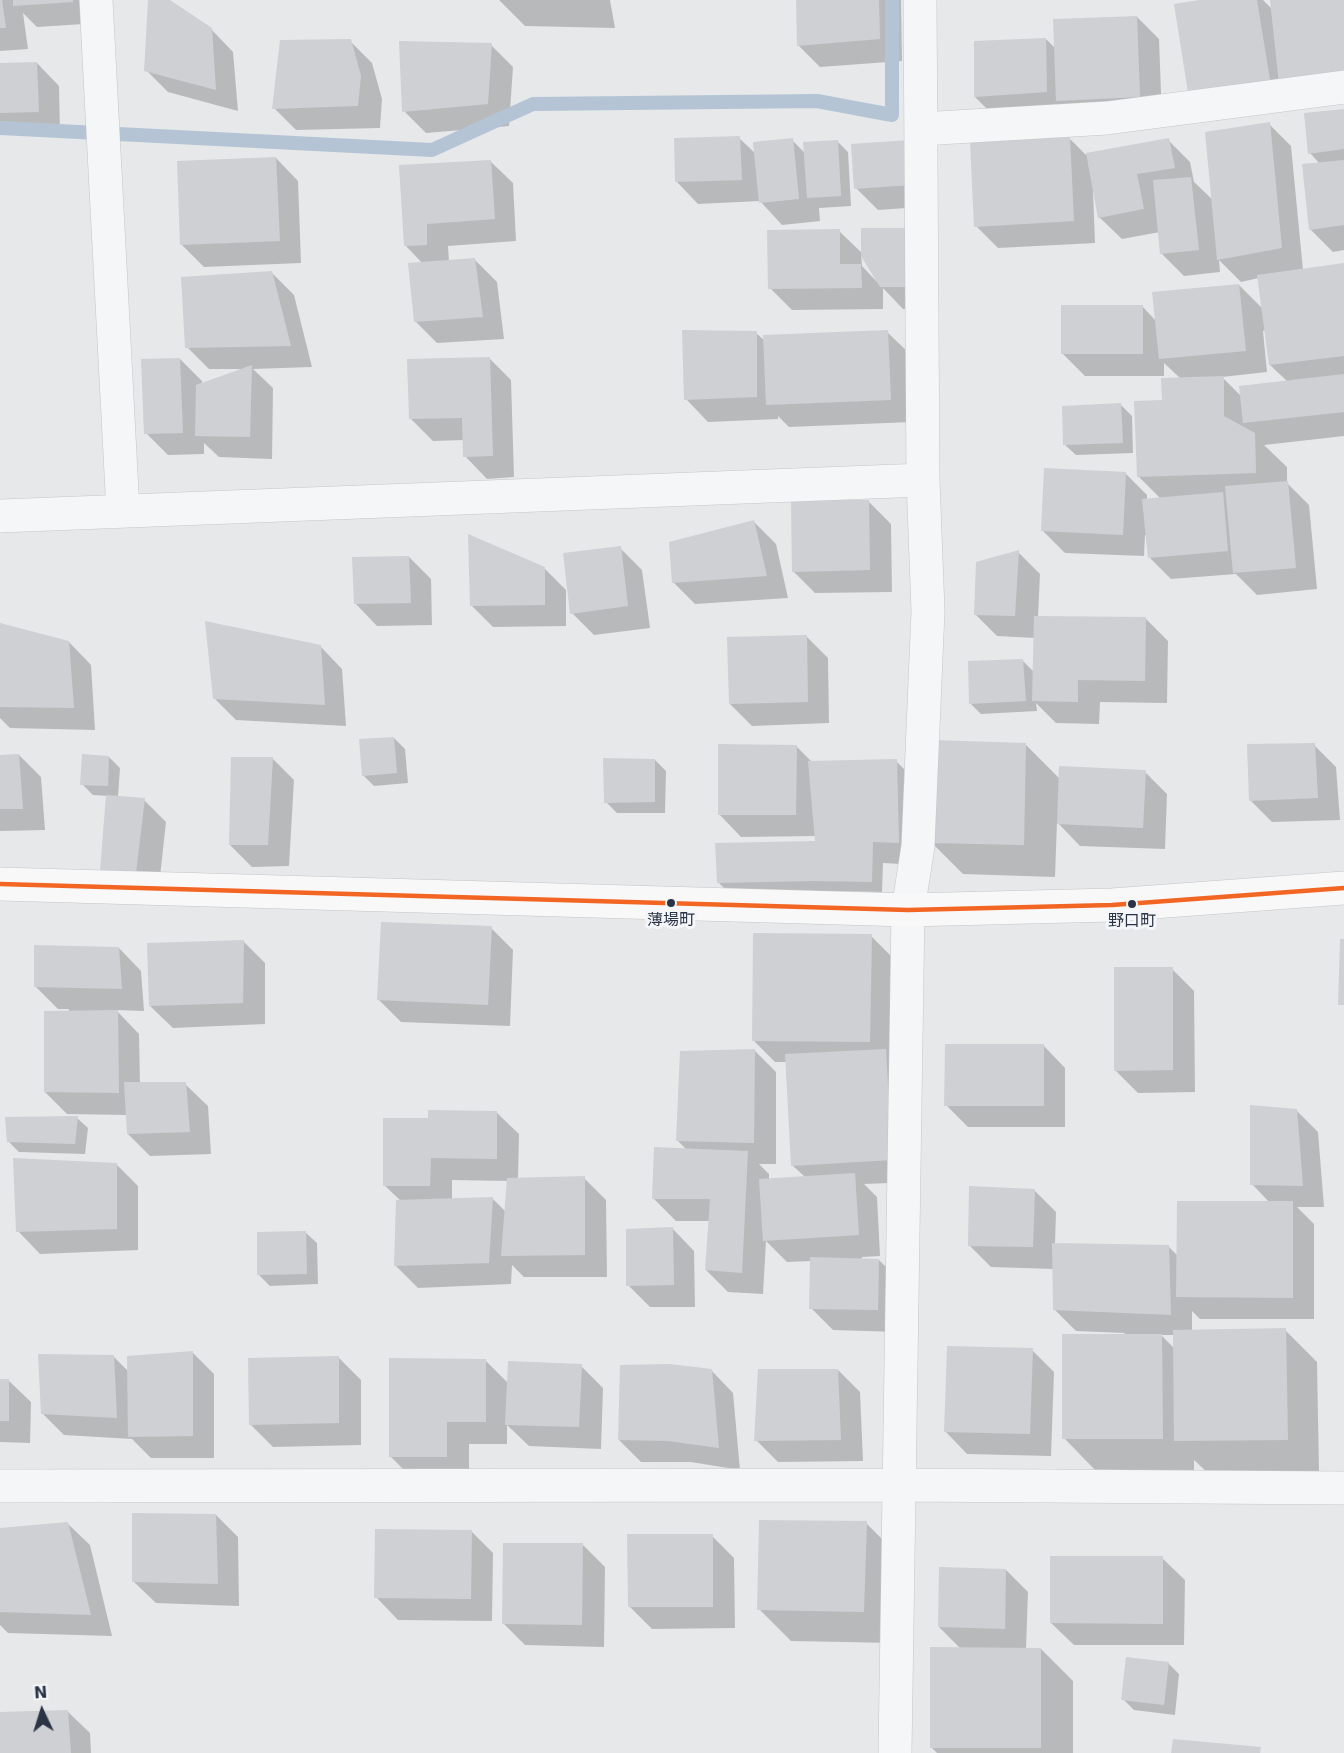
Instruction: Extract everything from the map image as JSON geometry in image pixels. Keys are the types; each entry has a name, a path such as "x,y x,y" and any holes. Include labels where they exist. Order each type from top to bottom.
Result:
{"main road":[{"path":"0,884 908,910 1112,905 1344,888"}],"street":[{"path":"96,0 123,511"},
{"path":"895,1753 908,910 918,846 928,611 923,480 920,0"},
{"path":"921,129 1107,118 1344,87"},
{"path":"0,516 923,480"},
{"path":"0,1486 898,1485 1344,1488"}],"building":[{"path":"0,0 2,0 6,28 0,28"},
{"path":"13,0 73,0 73,2 13,6"},
{"path":"148,0 170,0 212,28 216,90 144,71"},
{"path":"796,0 879,0 880,39 797,46"},
{"path":"1199,0 1257,0 1271,86 1189,99 1174,4"},
{"path":"1270,0 1344,0 1344,77 1279,84"},
{"path":"1137,16 1140,97 1056,101 1053,19"},
{"path":"1046,38 1047,92 974,97 974,41"},
{"path":"351,39 361,76 358,106 272,109 280,40"},
{"path":"399,41 492,43 488,104 402,112"},
{"path":"37,62 39,112 0,113 0,63"},
{"path":"1344,109 1344,149 1308,154 1304,113"},
{"path":"1270,122 1282,248 1217,260 1205,132"},
{"path":"740,136 742,180 675,182 674,138"},
{"path":"1070,137 1074,221 974,227 970,141"},
{"path":"793,138 799,199 759,203 753,142"},
{"path":"1169,138 1175,168 1137,174 1144,209 1098,218 1086,153"},
{"path":"838,140 841,196 807,198 803,142"},
{"path":"909,140 912,185 854,189 851,144"},
{"path":"276,157 280,241 180,245 177,161"},
{"path":"491,160 495,219 427,224 427,245 404,246 399,165"},
{"path":"1344,160 1344,225 1309,230 1302,164"},
{"path":"1191,177 1199,250 1160,254 1153,180"},
{"path":"861,228 907,228 908,287 880,287 861,256"},
{"path":"840,229 840,264 861,264 862,288 768,289 767,230"},
{"path":"475,258 483,317 414,322 408,263"},
{"path":"1344,263 1344,356 1269,365 1257,275"},
{"path":"272,271 291,346 185,348 181,277"},
{"path":"1239,284 1246,351 1159,359 1152,292"},
{"path":"1061,305 1143,305 1143,354 1061,354"},
{"path":"682,330 757,331 757,397 684,400"},
{"path":"888,330 891,400 766,405 763,335"},
{"path":"490,357 493,456 463,457 462,418 409,419 407,359"},
{"path":"180,358 183,433 144,434 141,359"},
{"path":"252,365 250,437 195,436 196,385"},
{"path":"1344,374 1344,412 1243,423 1239,386"},
{"path":"1224,376 1224,416 1255,433 1256,473 1137,477 1134,401 1162,400 1161,378"},
{"path":"1121,403 1123,443 1063,445 1062,406"},
{"path":"1044,468 1126,472 1123,535 1041,531"},
{"path":"1288,481 1296,568 1233,573 1225,486"},
{"path":"1223,492 1228,551 1148,558 1142,499"},
{"path":"791,500 869,500 870,570 792,572"},
{"path":"754,520 767,576 672,583 669,542"},
{"path":"468,534 545,567 545,605 470,606"},
{"path":"621,546 628,606 570,614 563,553"},
{"path":"1019,550 1015,616 974,615 976,562"},
{"path":"409,556 411,603 354,604 352,557"},
{"path":"1034,616 1146,617 1145,681 1078,680 1078,702 1032,701"},
{"path":"205,621 321,645 325,705 213,699"},
{"path":"0,623 69,641 74,708 0,707"},
{"path":"807,635 808,702 729,704 727,637"},
{"path":"1023,659 1026,701 969,704 968,661"},
{"path":"394,737 397,773 362,776 359,739"},
{"path":"932,740 1026,743 1024,845 930,843"},
{"path":"1315,743 1318,798 1249,801 1247,744"},
{"path":"718,744 797,745 796,815 718,815"},
{"path":"19,754 23,809 0,809 0,755"},
{"path":"82,754 109,756 108,786 80,785"},
{"path":"231,757 273,757 268,845 229,845"},
{"path":"603,758 655,759 655,802 604,803"},
{"path":"897,759 899,843 873,842 872,882 717,883 715,843 815,841 808,761"},
{"path":"1059,766 1146,770 1143,828 1057,824"},
{"path":"106,795 145,798 136,873 100,871"},
{"path":"381,922 492,926 488,1005 377,1000"},
{"path":"753,933 872,934 870,1042 752,1041"},
{"path":"1340,939 1344,939 1344,1005 1338,1005"},
{"path":"244,940 243,1003 149,1006 147,943"},
{"path":"34,945 119,947 122,989 34,987"},
{"path":"1114,967 1173,967 1173,1070 1114,1071"},
{"path":"118,1010 119,1093 44,1092 44,1011"},
{"path":"945,1044 1044,1044 1044,1106 944,1106"},
{"path":"755,1049 754,1143 676,1141 680,1051"},
{"path":"886,1049 892,1160 791,1166 785,1054"},
{"path":"124,1082 186,1082 190,1132 127,1134"},
{"path":"1250,1105 1297,1109 1303,1186 1250,1185"},
{"path":"428,1110 497,1111 497,1159 431,1158 430,1186 383,1186 383,1118 428,1118"},
{"path":"78,1116 75,1144 7,1142 5,1117"},
{"path":"654,1147 748,1151 742,1273 705,1270 710,1199 652,1199"},
{"path":"13,1158 117,1163 117,1229 16,1232"},
{"path":"855,1173 859,1235 763,1241 759,1179"},
{"path":"585,1176 585,1255 501,1256 507,1178"},
{"path":"969,1186 1035,1189 1033,1247 968,1246"},
{"path":"493,1197 489,1263 394,1266 396,1200"},
{"path":"1177,1201 1293,1201 1293,1298 1176,1297"},
{"path":"673,1227 674,1285 626,1286 626,1229"},
{"path":"306,1231 307,1274 257,1275 257,1232"},
{"path":"1052,1243 1169,1245 1171,1315 1053,1310"},
{"path":"810,1257 879,1259 878,1310 809,1309"},
{"path":"1286,1328 1288,1440 1174,1441 1173,1330"},
{"path":"1062,1334 1162,1334 1163,1439 1062,1439"},
{"path":"947,1346 1033,1348 1030,1434 944,1432"},
{"path":"193,1351 193,1436 128,1437 127,1356"},
{"path":"38,1354 114,1355 117,1418 41,1414"},
{"path":"339,1356 339,1423 249,1425 248,1358"},
{"path":"389,1358 486,1359 486,1422 447,1422 447,1457 389,1457"},
{"path":"508,1361 582,1364 579,1427 505,1425"},
{"path":"669,1364 712,1369 719,1448 668,1441 618,1440 620,1365"},
{"path":"758,1369 838,1369 841,1440 754,1441"},
{"path":"0,1379 9,1379 9,1421 0,1421"},
{"path":"132,1513 216,1514 218,1584 132,1582"},
{"path":"759,1520 867,1521 864,1612 757,1610"},
{"path":"68,1522 91,1615 0,1612 0,1528"},
{"path":"375,1529 472,1530 471,1599 374,1598"},
{"path":"627,1534 713,1534 713,1607 628,1607"},
{"path":"503,1543 583,1543 582,1625 502,1624"},
{"path":"1050,1556 1163,1556 1163,1624 1050,1623"},
{"path":"939,1567 1006,1569 1005,1629 938,1627"},
{"path":"930,1647 1041,1648 1041,1748 930,1748"},
{"path":"1126,1657 1169,1662 1164,1705 1121,1700"},
{"path":"68,1710 71,1753 0,1753 0,1712"},
{"path":"1173,1739 1261,1747 1260,1753 1171,1753"}],"waterway":[{"path":"0,128 432,150 533,104 817,101 892,115 892,0"}],"transit line":[{"path":"0,884 908,910 1112,905 1344,888"}],"place":[{"name":"薄場町","path":"671,903"},
{"name":"野口町","path":"1132,904"}]}
